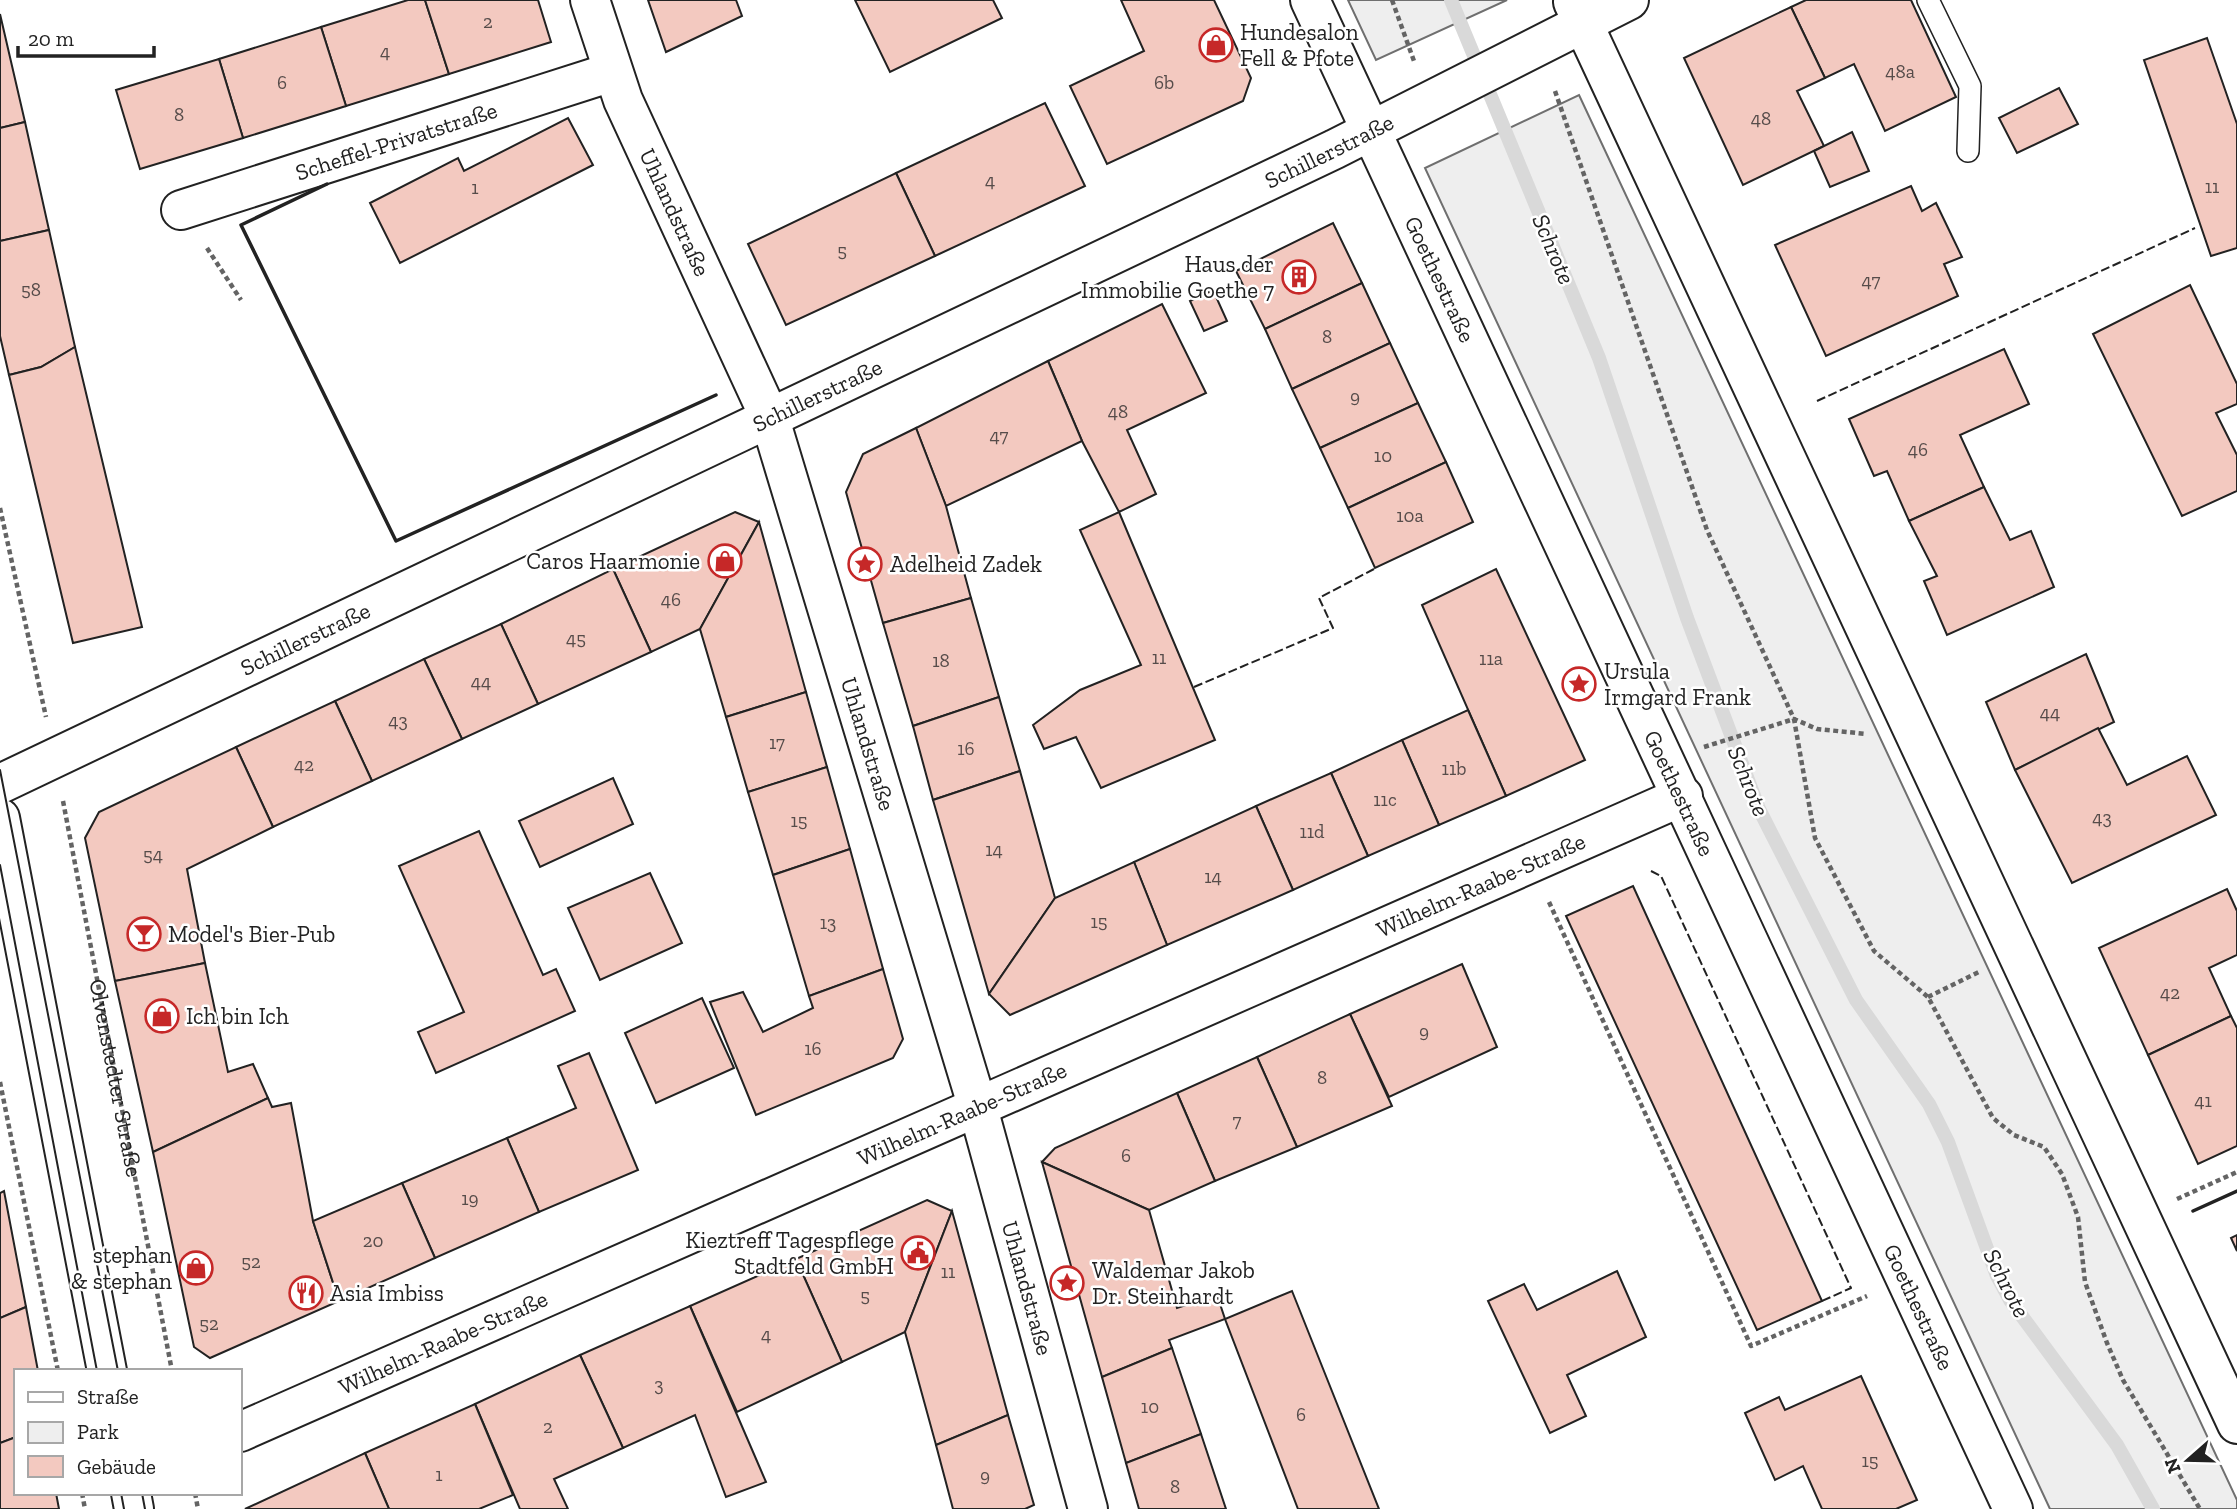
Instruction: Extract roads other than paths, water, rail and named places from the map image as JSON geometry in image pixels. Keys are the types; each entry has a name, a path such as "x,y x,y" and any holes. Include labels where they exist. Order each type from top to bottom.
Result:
{"street":[{"name":"Uhlandstraße","path":"590,0 612,72 685,239 769,416 978,1108 1088,1509"},
{"name":"Goethestraße","path":"1310,0 2013,1509"},
{"name":"Schillerstraße","path":"0,784 1335,149 1513,61 1577,12 1629,0"},
{"path":"1577,12 2237,1424"},
{"name":"Scheffel-Privatstraße","path":"181,210 612,72"},
{"name":"Wilhelm-Raabe-Straße","path":"242,1431 1683,796"},
{"path":"0,818 107,1369"}],"lane":[{"path":"1928,0 1970,86 1968,151"}],"waterway":[{"name":"Schrote","path":"1451,0 1599,358 1687,618 1759,809 1856,1000 1929,1104 1948,1142 1997,1276 2010,1300 2117,1445 2153,1509"}],"tram line":[{"path":"0,770 118,1369"},
{"path":"0,865 97,1369"},
{"path":"121,1495 124,1509"},
{"path":"142,1495 145,1509"}],"place":[{"name":"Hundesalon Fell & Pfote","path":"1216,45"},
{"name":"Haus der Immobilie Goethe 7","path":"1299,277"},
{"name":"Caros Haarmonie","path":"725,561"},
{"name":"Adelheid Zadek","path":"865,564"},
{"name":"Ursula Irmgard Frank","path":"1579,684"},
{"name":"Model's Bier-Pub","path":"144,934"},
{"name":"Ich bin Ich","path":"162,1016"},
{"name":"Kieztreff Tagespflege Stadtfeld GmbH","path":"918,1253"},
{"name":"stephan & stephan","path":"196,1268"},
{"name":"Waldemar Jakob Dr. Steinhardt","path":"1067,1283"},
{"name":"Asia Imbiss","path":"306,1293"}]}
